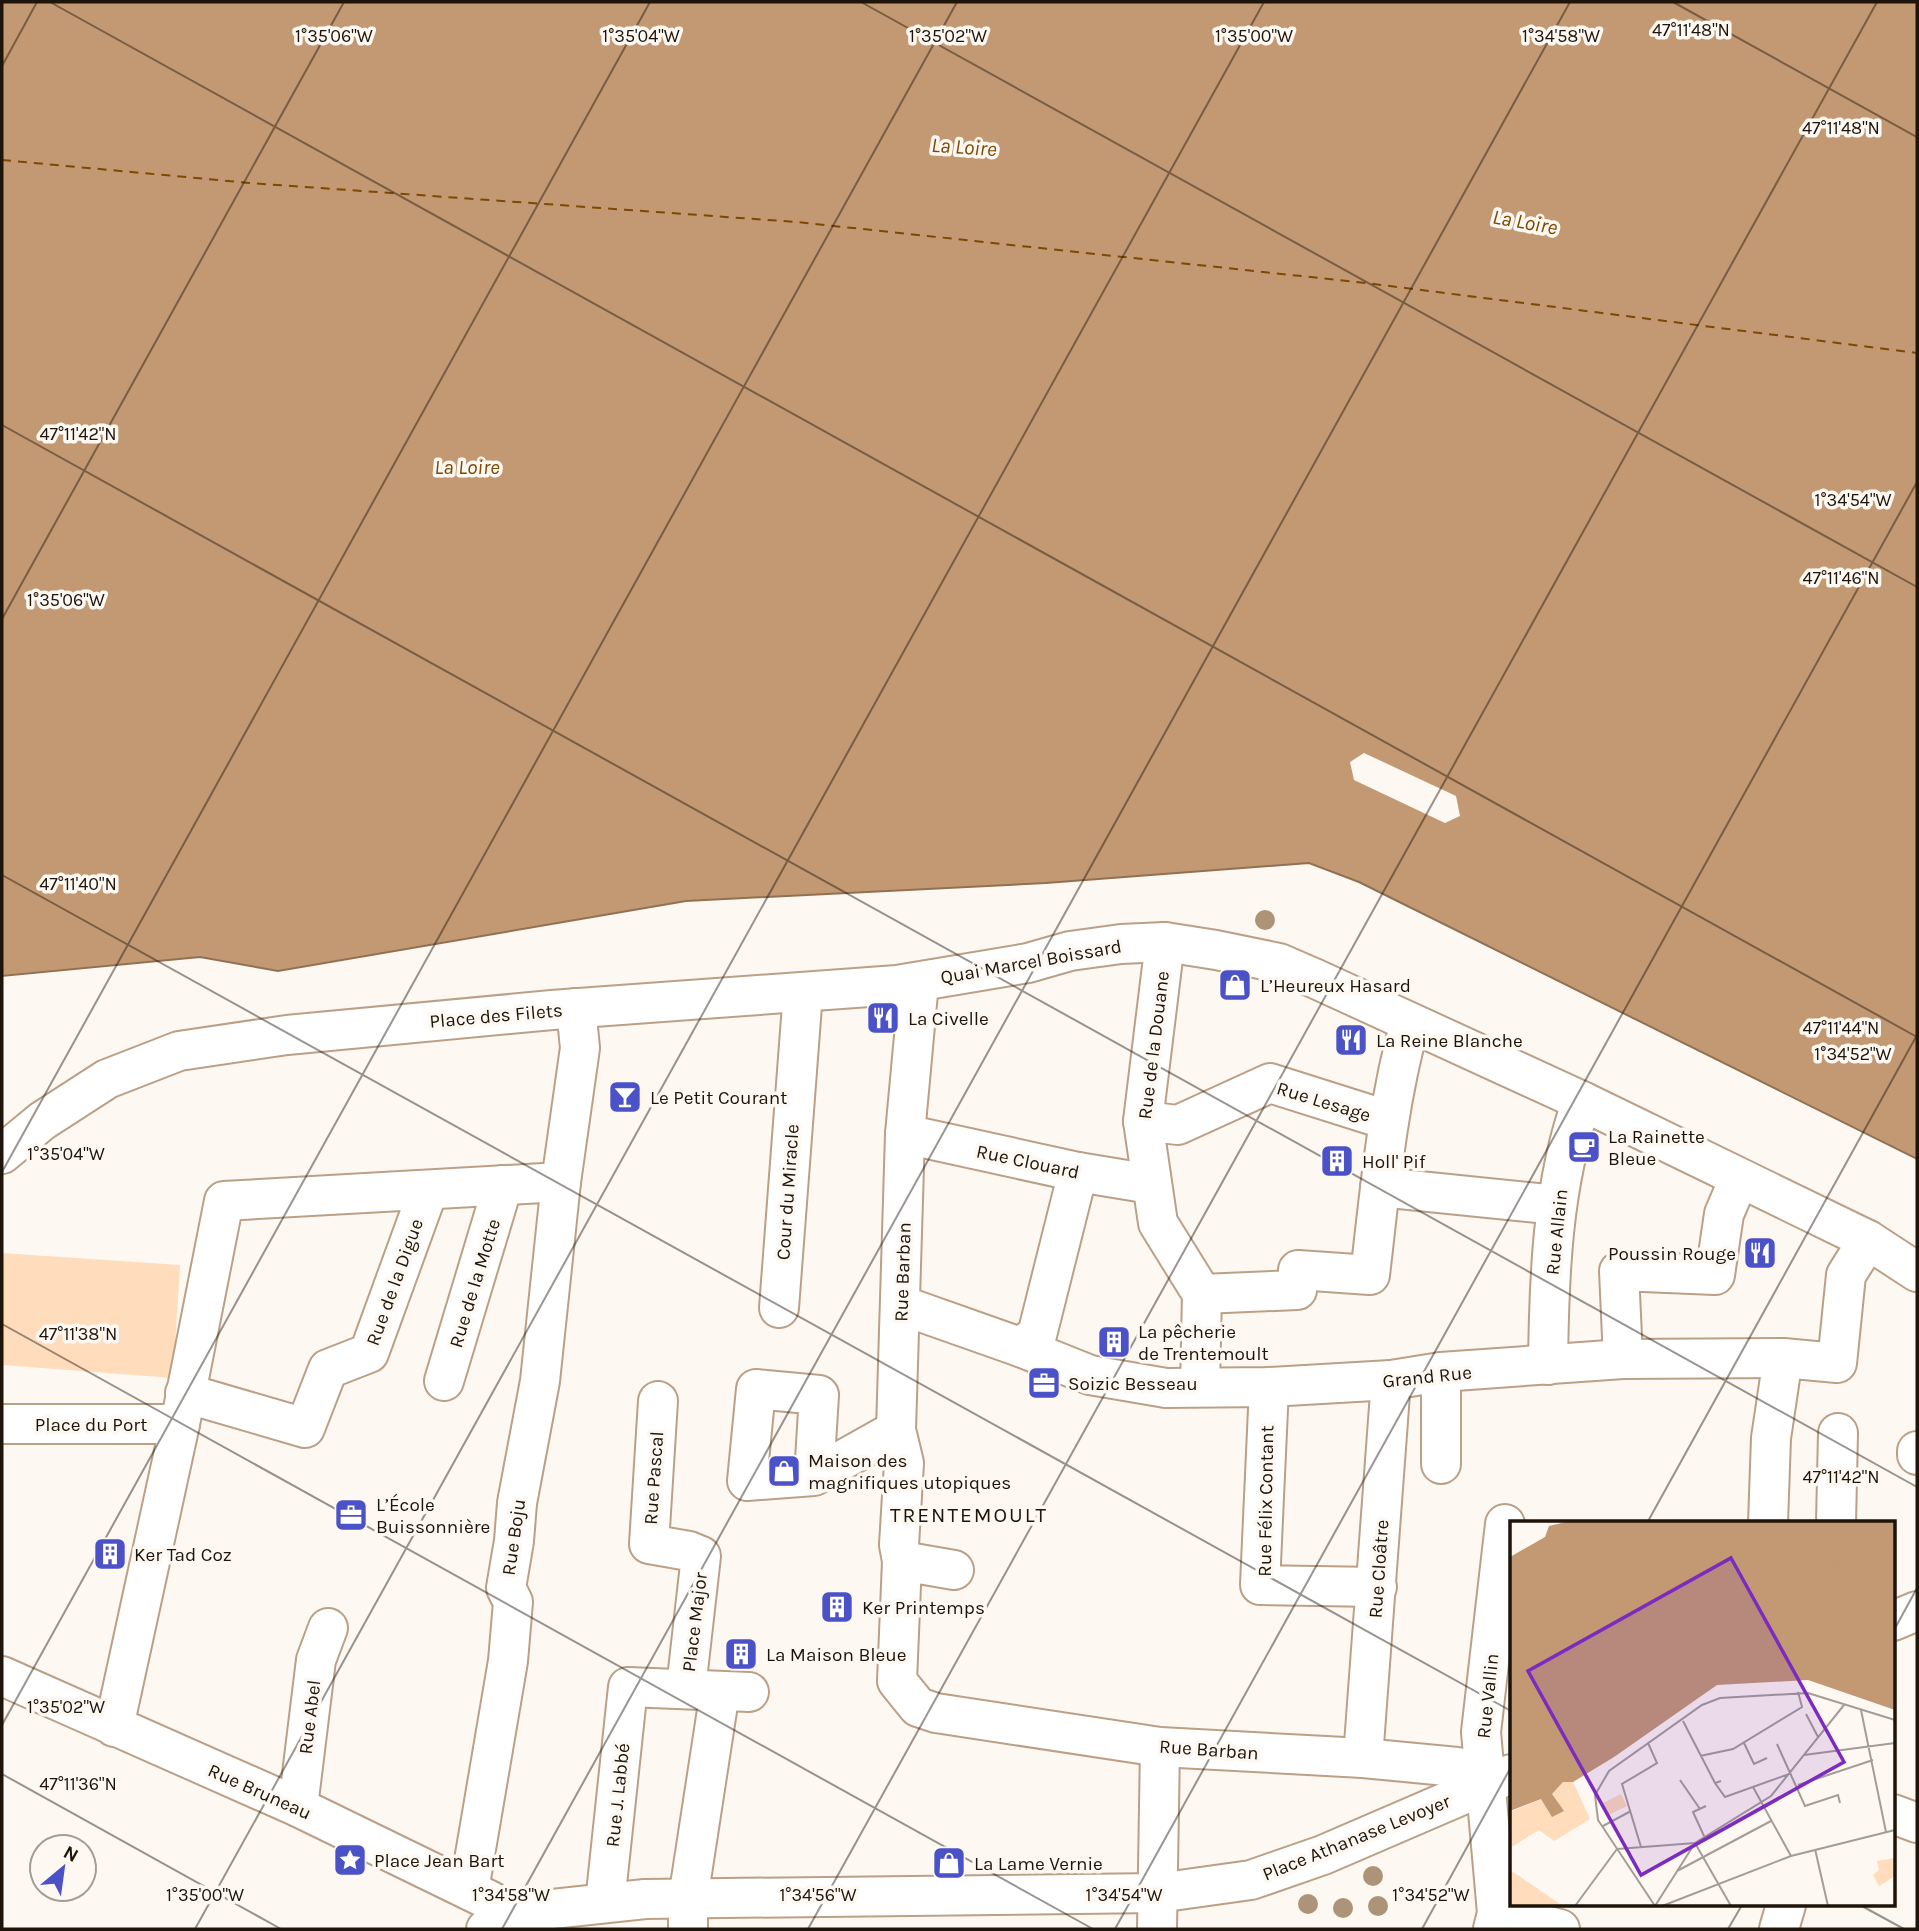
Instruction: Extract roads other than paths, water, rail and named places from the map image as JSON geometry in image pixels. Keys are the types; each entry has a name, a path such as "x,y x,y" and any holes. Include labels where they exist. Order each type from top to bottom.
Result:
{"street":[{"name":"Quai Marcel Boissard","path":"576,1008 919,982 1028,963 1070,951 1121,944 1165,942 1216,950 1279,964 1582,1101 1868,1240 1917,1272"},
{"name":"Rue de la Douane","path":"1165,942 1143,1121 1158,1223 1202,1294"},
{"name":"Rue Barban","path":"919,982 905,1134 896,1430 904,1463 897,1681 918,1707 936,1713 1160,1747 1363,1758 1457,1767 1490,1783"},
{"name":"Cour du Miracle","path":"779,1308 803,992"},
{"name":"Place des Filets","path":"2,1154 41,1121 107,1079 179,1051 287,1035 576,1008 580,1048 561,1182"},
{"path":"1200,1387 1202,1294 1297,1290 1298,1270 1370,1275 1387,1120 1398,1064 1410,1023"},
{"name":"Rue Lesage","path":"1143,1121 1178,1125 1270,1083 1387,1120"},
{"name":"Rue Allain","path":"1548,1365 1548,1316 1557,1205 1570,1132 1582,1101"},
{"name":"Rue Clouard","path":"905,1134 1079,1172 1151,1184"},
{"path":"1020,1347 1037,1335 1079,1172"},
{"path":"1623,1359 1619,1271 1715,1275 1724,1214 1739,1179"},
{"path":"114,1727 224,1201 561,1182"},
{"name":"Rue Boju","path":"469,1890 508,1661 513,1602 506,1588 517,1503 540,1381 561,1182"},
{"name":"Rue de la Motte","path":"444,1381 503,1185"},
{"path":"1380,1187 1557,1205"},
{"name":"Rue de la Digue","path":"305,1428 328,1369 369,1353 428,1191"},
{"name":"Grand Rue","path":"901,1305 1020,1347 1090,1376 1166,1388 1269,1387 1391,1380 1441,1373 1623,1359 1783,1358 1837,1363 1846,1275 1868,1240"},
{"path":"1768,1521 1771,1438 1783,1358"},
{"path":"1441,1373 1441,1464"},
{"name":"Rue Cloâtre","path":"1363,1758 1391,1380"},
{"name":"Rue Félix Contant","path":"1269,1387 1260,1585 1377,1587"},
{"name":"Rue Pascal","path":"658,1401 649,1544 689,1551 701,1556"},
{"name":"Place du Port","path":"2,1424 182,1408 305,1428"},
{"path":"814,1476 896,1430"},
{"path":"1836,1521 1838,1433"},
{"name":"Rue Vallin","path":"1490,1783 1481,1732 1506,1524"},
{"name":"Place Major","path":"688,1914 718,1690 701,1556"},
{"path":"902,1561 954,1570"},
{"path":"1895,1620 1917,1611"},
{"name":"Rue Abel","path":"298,1807 316,1660 328,1628"},
{"name":"Rue Bruneau","path":"2,1676 298,1807 469,1890 506,1924"},
{"name":"Rue J. Labbé","path":"605,1903 628,1687 718,1690"},
{"path":"1158,1911 1160,1747"},
{"path":"1490,1783 1495,1921 1560,1929"},
{"name":"Place Athanase Levoyer","path":"506,1924 605,1903 645,1899 688,1914 1158,1911 1323,1855 1490,1783"},
{"path":"1895,1815 1917,1823"},
{"path":"1779,1929 1786,1906"}],"water":[{"name":"La Loire","path":"2,2 1917,2 1917,1159 1359,882 1309,863 1046,883 686,901 278,971 200,957 2,976"}],"place":[{"name":"L’Heureux Hasard","path":"1235,985"},
{"name":"La Civelle","path":"883,1018"},
{"name":"La Reine Blanche","path":"1351,1040"},
{"name":"Le Petit Courant","path":"625,1097"},
{"name":"La Rainette Bleue","path":"1584,1147"},
{"name":"Holl' Pif","path":"1337,1161"},
{"name":"Poussin Rouge","path":"1760,1253"},
{"name":"La pêcherie de Trentemoult","path":"1114,1342"},
{"name":"Soizic Besseau","path":"1044,1383"},
{"name":"Maison des magnifiques utopiques","path":"784,1471"},
{"name":"L’École Buissonnière","path":"351,1515"},
{"name":"Ker Tad Coz","path":"110,1554"},
{"name":"Ker Printemps","path":"837,1607"},
{"name":"La Maison Bleue","path":"741,1654"},
{"name":"Place Jean Bart","path":"350,1860"},
{"name":"La Lame Vernie","path":"949,1863"}],"district":[{"name":"TRENTEMOULT","path":"969,1515"}]}
